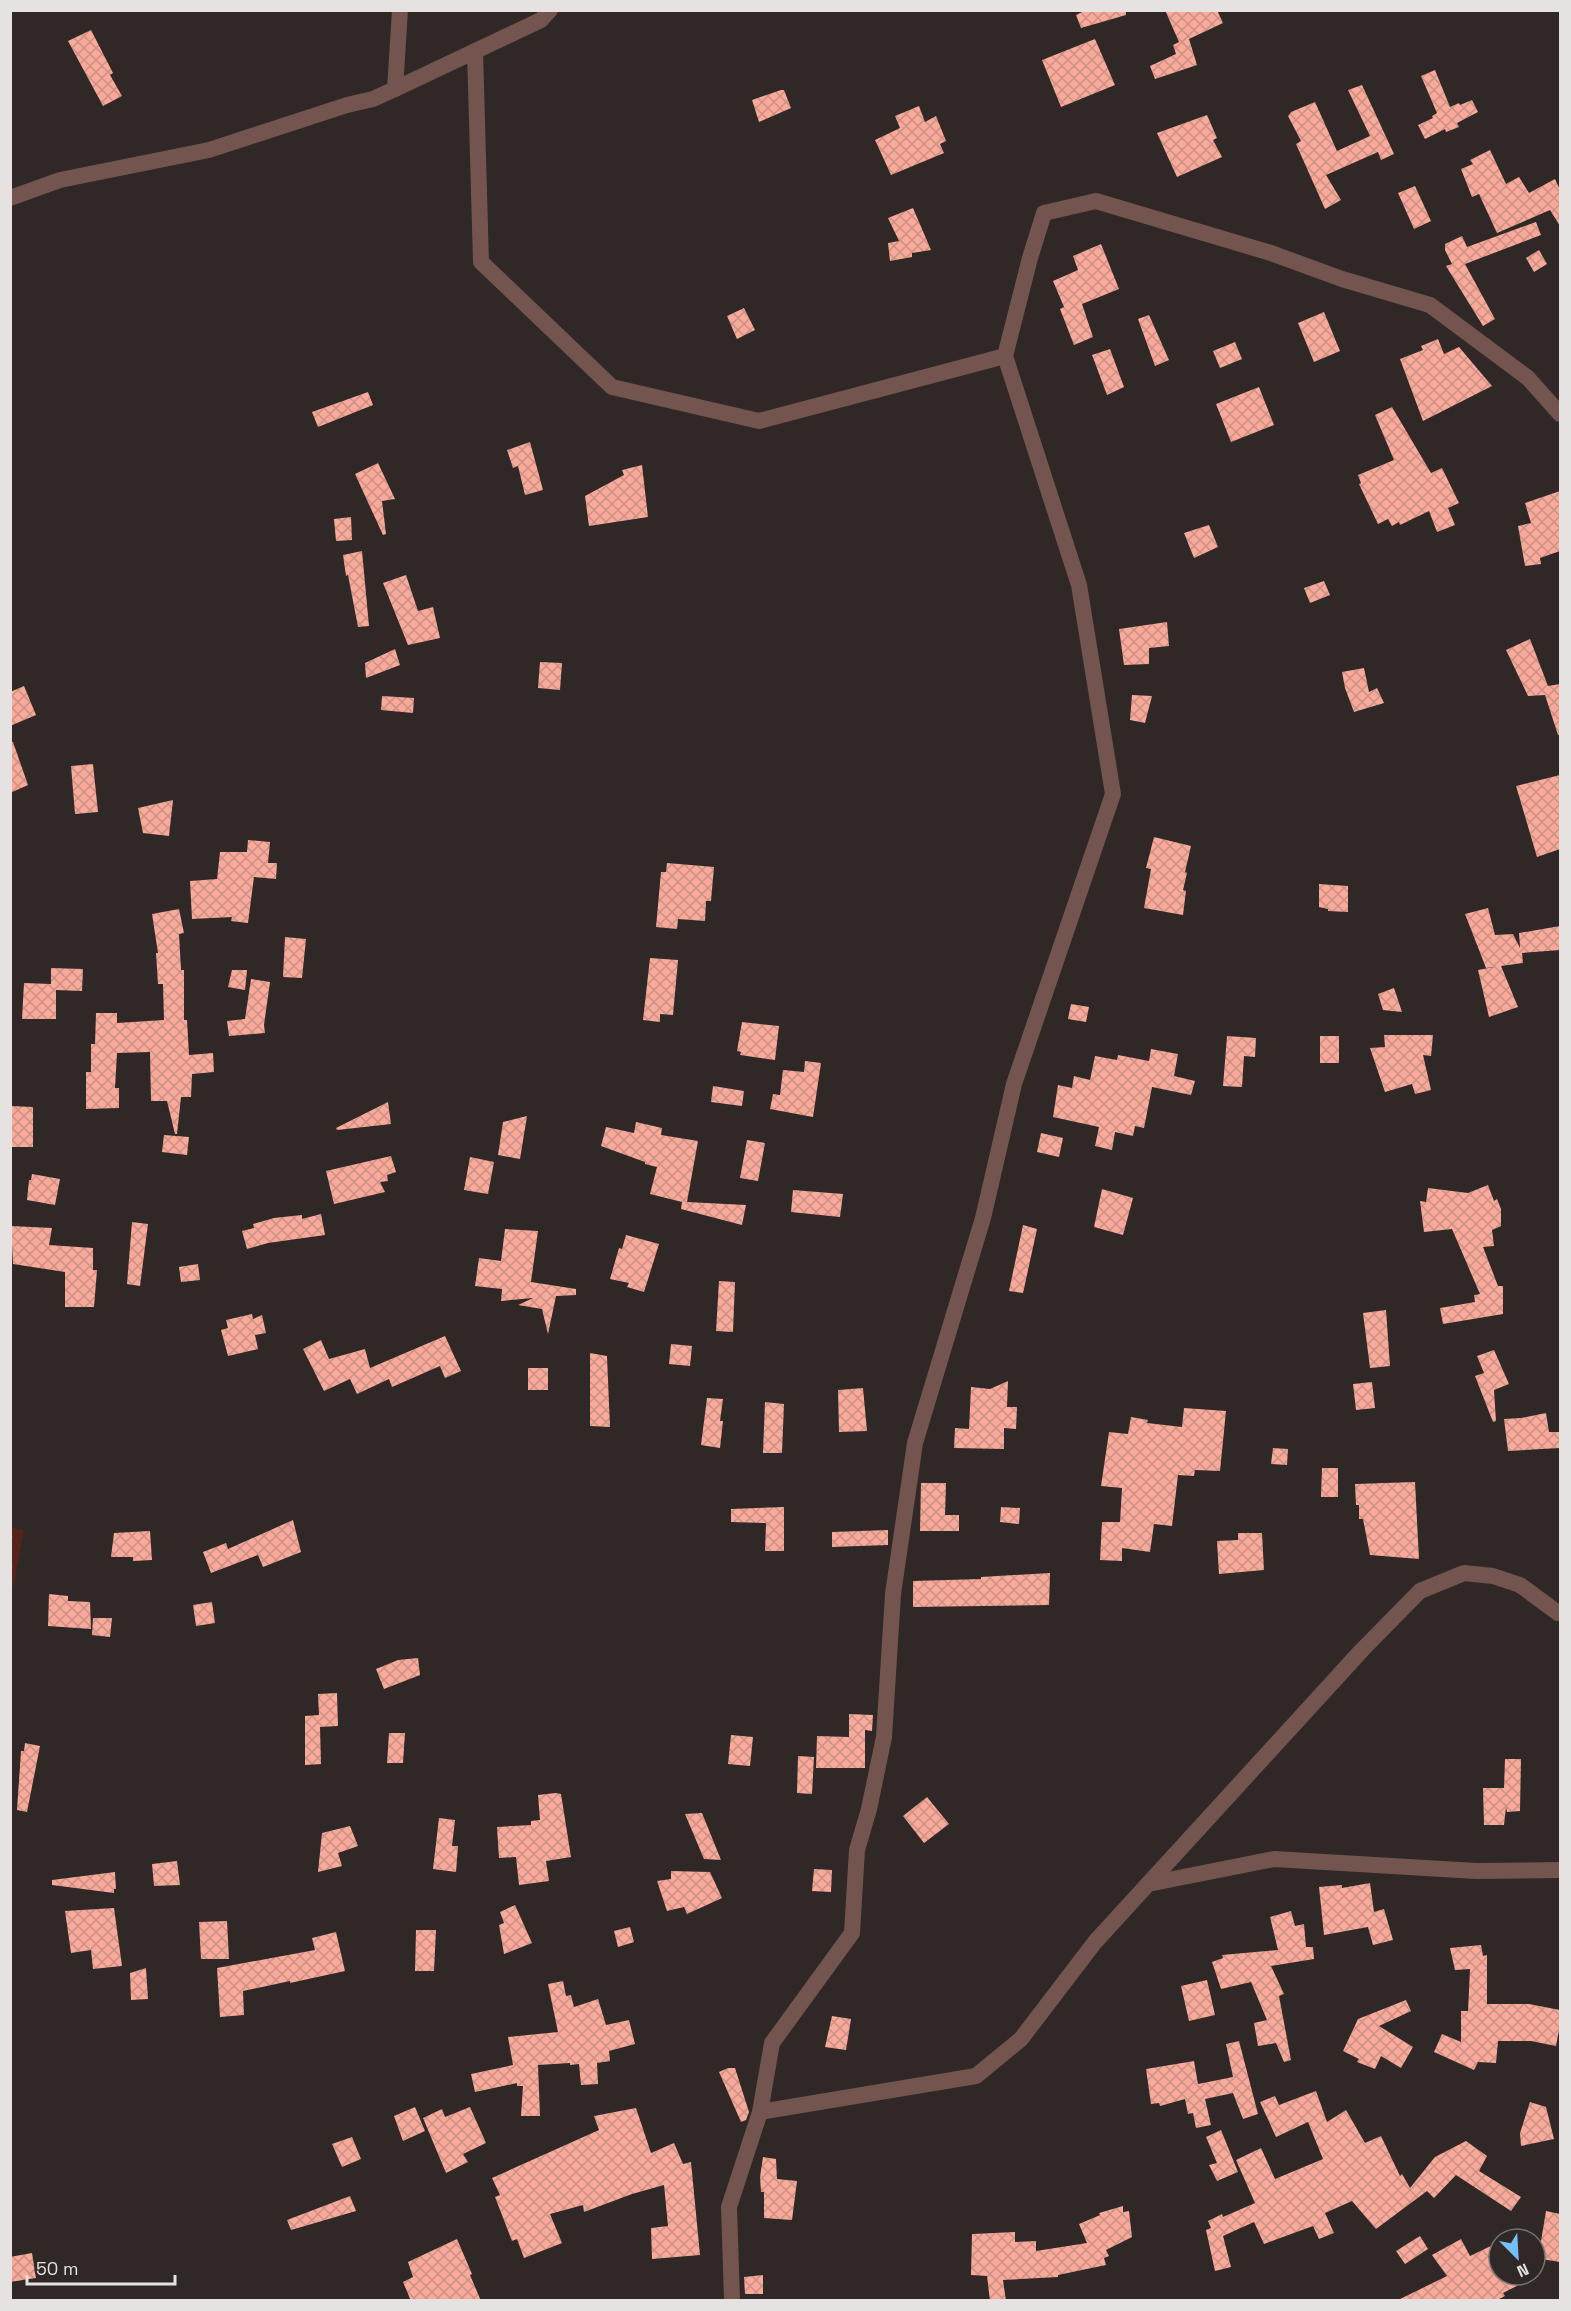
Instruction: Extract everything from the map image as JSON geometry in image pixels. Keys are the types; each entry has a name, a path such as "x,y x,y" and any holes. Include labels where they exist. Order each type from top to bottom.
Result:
{"street":[{"path":"395,89 400,10"},
{"path":"10,198 60,180 209,150 347,105 373,99 541,20 550,10"},
{"path":"475,51 481,262 612,387 759,421 1005,356"},
{"path":"732,2301 729,2207 760,2112 771,2043 826,1971 852,1932 857,1850 869,1809 884,1737 893,1594 915,1443 982,1218 1014,1084 1113,794 1079,585 1005,356 1044,213 1096,201 1271,253 1342,279 1430,305 1528,378 1560,414"},
{"path":"760,2112 976,2076 1021,2039 1095,1942 1362,1650 1420,1591 1464,1573 1493,1576 1520,1585 1558,1613 1560,1612"},
{"path":"1148,1884 1274,1859 1476,1871 1560,1870"}],"green space":[{"path":"10,1528 24,1530 11,1598"}],"building":[{"path":"1086,10 1126,10 1126,15 1081,28 1076,15"},
{"path":"1165,10 1217,10 1223,23 1189,39 1197,65 1155,79 1150,66 1176,54 1173,45 1179,42"},
{"path":"91,30 113,73 110,75 122,96 103,106 68,41"},
{"path":"1095,39 1115,85 1061,107 1042,60"},
{"path":"1435,70 1450,107 1472,100 1478,112 1457,123 1459,127 1446,132 1445,129 1425,139 1418,125 1433,118 1432,116 1437,113 1421,76"},
{"path":"1362,85 1394,154 1381,160 1378,152 1326,175 1341,200 1325,209 1296,144 1301,141 1288,116 1291,112 1315,102 1337,151 1370,136 1348,90"},
{"path":"784,90 791,108 759,122 752,100"},
{"path":"919,106 925,122 936,116 946,141 940,144 944,153 891,175 875,140 900,128 895,116"},
{"path":"1207,115 1217,138 1213,140 1222,157 1177,177 1157,133"},
{"path":"1490,150 1506,184 1519,177 1529,193 1555,179 1560,190 1560,226 1550,210 1497,233 1479,194 1472,197 1461,169 1473,164 1470,160"},
{"path":"1415,186 1431,221 1414,229 1398,193"},
{"path":"913,208 931,250 912,253 912,257 890,261 888,243 899,241 888,218"},
{"path":"1536,222 1541,235 1465,264 1495,319 1483,326 1446,266 1452,264 1445,250 1445,244 1462,236 1467,247"},
{"path":"1101,244 1119,289 1082,304 1093,337 1074,345 1060,309 1064,307 1053,281 1078,270 1073,256"},
{"path":"1539,250 1547,264 1534,272 1526,258"},
{"path":"744,308 755,330 737,339 727,316"},
{"path":"1324,312 1340,351 1314,362 1298,323"},
{"path":"1149,315 1169,360 1155,366 1138,319"},
{"path":"1438,339 1444,354 1459,347 1492,386 1423,421 1400,359 1423,350 1421,346"},
{"path":"1235,342 1242,359 1220,368 1213,351"},
{"path":"1110,349 1124,387 1107,395 1092,355"},
{"path":"1259,387 1274,425 1231,442 1216,404"},
{"path":"368,392 373,405 318,427 312,412"},
{"path":"1392,407 1431,473 1442,468 1459,503 1448,508 1455,525 1437,532 1429,511 1400,525 1399,522 1392,526 1388,519 1378,524 1359,484 1361,483 1358,475 1394,460 1375,415"},
{"path":"530,442 543,490 525,495 518,466 513,468 507,450"},
{"path":"378,463 395,499 382,501 386,534 383,535 355,474"},
{"path":"642,465 648,517 589,526 585,496 624,475 622,470"},
{"path":"1560,491 1560,551 1540,558 1541,564 1525,566 1518,526 1531,523 1525,503"},
{"path":"351,517 352,540 336,541 334,519"},
{"path":"1209,525 1218,547 1194,558 1184,533"},
{"path":"362,551 369,626 358,627 343,555"},
{"path":"406,575 418,611 433,607 440,638 408,645 383,583"},
{"path":"1324,581 1330,595 1310,603 1304,588"},
{"path":"1167,622 1169,646 1149,648 1149,664 1124,665 1119,629"},
{"path":"1530,639 1548,686 1560,684 1560,735 1558,735 1545,695 1528,696 1506,650"},
{"path":"395,649 400,665 366,678 365,663"},
{"path":"540,662 562,663 560,690 538,688"},
{"path":"1364,668 1369,692 1377,688 1384,703 1354,712 1342,672"},
{"path":"24,686 36,715 10,726 10,692"},
{"path":"1132,695 1152,696 1145,723 1130,720"},
{"path":"382,696 414,698 413,713 381,710"},
{"path":"10,742 13,742 28,785 10,793"},
{"path":"93,764 98,812 75,814 71,766"},
{"path":"1560,775 1560,849 1537,857 1516,786"},
{"path":"173,800 169,836 143,833 138,808"},
{"path":"1154,837 1191,846 1185,872 1187,873 1183,890 1186,891 1183,915 1144,908 1151,869 1146,868"},
{"path":"248,840 270,842 268,863 277,863 276,879 254,877 248,923 231,921 232,917 192,919 190,881 217,879 220,852 247,852"},
{"path":"667,863 714,867 711,901 706,901 705,921 678,919 677,929 656,927 661,872 666,872"},
{"path":"1319,884 1348,886 1348,912 1328,911 1328,909 1319,907"},
{"path":"1488,908 1495,935 1513,934 1520,948 1519,933 1560,926 1560,950 1522,953 1523,963 1501,966 1518,1007 1489,1017 1478,970 1494,967 1486,968 1465,914"},
{"path":"179,909 184,933 179,934 181,970 184,970 184,1020 187,1020 189,1055 213,1053 214,1072 192,1074 191,1097 181,1097 177,1134 175,1134 167,1101 151,1101 150,1052 117,1053 115,1088 119,1088 119,1108 86,1109 86,1072 91,1072 91,1044 95,1044 96,1013 117,1013 117,1023 164,1020 163,984 158,984 156,953 158,953 152,914"},
{"path":"285,937 306,939 302,978 283,977"},
{"path":"650,958 678,960 673,1015 660,1014 660,1022 643,1020"},
{"path":"51,968 83,969 82,991 56,990 56,1019 22,1019 24,983 51,984"},
{"path":"232,970 247,970 245,990 228,987"},
{"path":"251,979 270,982 265,1033 229,1036 227,1021 245,1019"},
{"path":"1394,988 1402,1012 1383,1010 1378,994"},
{"path":"1071,1004 1089,1007 1086,1022 1068,1019"},
{"path":"742,1022 779,1026 775,1060 740,1055 741,1052 737,1051"},
{"path":"1384,1035 1433,1035 1431,1056 1423,1055 1431,1090 1415,1094 1412,1084 1385,1092 1370,1048 1385,1047"},
{"path":"1227,1036 1256,1038 1255,1057 1244,1056 1242,1087 1223,1086"},
{"path":"1320,1036 1339,1036 1339,1063 1320,1063"},
{"path":"1151,1049 1178,1054 1174,1076 1195,1081 1191,1095 1152,1087 1144,1128 1135,1126 1133,1136 1115,1132 1112,1150 1095,1146 1099,1127 1053,1117 1058,1085 1072,1088 1074,1076 1090,1080 1095,1056 1117,1060 1118,1055 1149,1061"},
{"path":"805,1061 821,1063 813,1117 770,1109 773,1094 780,1095 783,1070 804,1072"},
{"path":"713,1086 744,1091 742,1106 711,1102"},
{"path":"388,1102 391,1124 337,1130 336,1128"},
{"path":"10,1106 33,1107 33,1147 10,1147"},
{"path":"527,1116 520,1159 498,1155 503,1122"},
{"path":"636,1122 662,1128 661,1135 698,1141 687,1202 746,1205 742,1225 681,1209 682,1202 650,1194 657,1167 601,1146 606,1127 634,1133"},
{"path":"1041,1133 1063,1138 1059,1157 1037,1152"},
{"path":"164,1135 189,1137 187,1155 162,1152"},
{"path":"747,1140 765,1143 758,1181 740,1178"},
{"path":"391,1156 396,1172 387,1175 388,1181 380,1182 385,1192 334,1204 326,1171"},
{"path":"470,1157 494,1162 488,1194 464,1190"},
{"path":"32,1174 60,1179 55,1205 27,1200 29,1180"},
{"path":"1488,1185 1494,1201 1497,1199 1501,1209 1501,1226 1492,1230 1494,1246 1483,1247 1498,1286 1503,1286 1503,1314 1443,1324 1440,1308 1475,1302 1474,1295 1480,1294 1452,1229 1424,1232 1420,1201 1426,1202 1428,1188 1468,1193"},
{"path":"1102,1189 1133,1198 1123,1235 1094,1227"},
{"path":"793,1190 843,1194 840,1217 791,1212"},
{"path":"321,1214 325,1235 268,1243 247,1249 242,1231 254,1228 253,1224 274,1218 302,1215 302,1219"},
{"path":"132,1222 148,1224 140,1286 127,1284"},
{"path":"1023,1225 1037,1229 1023,1293 1009,1291"},
{"path":"11,1226 52,1228 49,1245 93,1248 93,1270 97,1270 94,1307 65,1307 65,1272 13,1264"},
{"path":"505,1229 538,1231 531,1282 576,1289 576,1295 556,1296 548,1334 542,1309 518,1305 533,1298 501,1301 502,1289 475,1286 479,1258 501,1261"},
{"path":"626,1235 659,1244 644,1292 627,1287 629,1283 610,1279 619,1248 622,1249"},
{"path":"198,1264 200,1280 181,1282 179,1267"},
{"path":"719,1281 735,1282 733,1332 716,1331"},
{"path":"1386,1310 1390,1366 1370,1368 1363,1313"},
{"path":"252,1314 253,1319 262,1315 266,1333 255,1335 258,1349 228,1356 221,1330 228,1328 226,1320"},
{"path":"445,1336 461,1371 445,1378 440,1366 392,1387 389,1379 357,1394 350,1379 324,1391 303,1349 321,1340 329,1359 365,1349 370,1368"},
{"path":"671,1344 692,1346 690,1366 669,1364"},
{"path":"1494,1350 1509,1384 1494,1390 1496,1421 1493,1422 1475,1376 1484,1373 1477,1356"},
{"path":"590,1353 607,1356 610,1427 590,1426"},
{"path":"528,1368 548,1368 548,1390 528,1390"},
{"path":"1008,1381 1007,1407 1017,1407 1016,1429 1004,1428 1004,1449 954,1448 955,1428 969,1429 971,1387 990,1389"},
{"path":"1372,1382 1375,1408 1356,1410 1353,1384"},
{"path":"863,1388 867,1431 839,1432 838,1390"},
{"path":"707,1398 723,1399 720,1448 701,1445"},
{"path":"765,1402 784,1404 782,1453 763,1453"},
{"path":"1184,1408 1226,1411 1220,1471 1195,1470 1194,1476 1178,1475 1172,1526 1154,1524 1150,1552 1122,1548 1122,1561 1100,1560 1102,1522 1120,1522 1122,1488 1101,1486 1109,1432 1128,1434 1131,1417 1148,1420 1147,1423 1182,1427"},
{"path":"1546,1413 1549,1432 1560,1432 1560,1448 1508,1451 1504,1419"},
{"path":"1273,1448 1288,1449 1287,1465 1271,1464"},
{"path":"1322,1468 1338,1468 1338,1497 1321,1497"},
{"path":"1415,1482 1419,1559 1370,1555 1363,1519 1359,1519 1359,1505 1356,1505 1355,1484"},
{"path":"921,1483 946,1483 945,1515 959,1515 959,1531 920,1531"},
{"path":"784,1507 784,1551 765,1551 766,1523 731,1522 731,1509"},
{"path":"1001,1507 1020,1508 1019,1524 1000,1522"},
{"path":"293,1520 301,1552 263,1567 258,1555 211,1573 203,1552 226,1543 228,1549"},
{"path":"888,1530 888,1545 832,1547 832,1532"},
{"path":"150,1531 152,1560 133,1561 133,1557 111,1557 114,1533"},
{"path":"1238,1533 1262,1533 1264,1570 1219,1574 1217,1541 1238,1540"},
{"path":"1050,1573 1049,1605 913,1607 913,1581 981,1579 981,1577"},
{"path":"49,1594 68,1596 68,1601 90,1602 91,1629 48,1626"},
{"path":"212,1602 215,1623 196,1626 193,1605"},
{"path":"93,1618 112,1618 110,1637 92,1635"},
{"path":"418,1658 420,1675 384,1689 376,1669 398,1660"},
{"path":"337,1693 338,1726 320,1727 321,1764 305,1765 305,1716 319,1715 318,1694"},
{"path":"849,1714 873,1715 872,1731 865,1730 865,1768 816,1768 817,1736 849,1737"},
{"path":"389,1733 405,1733 403,1763 387,1763"},
{"path":"731,1735 753,1737 750,1766 728,1764"},
{"path":"25,1743 40,1746 27,1812 17,1810 21,1751 24,1751"},
{"path":"798,1756 814,1757 812,1794 797,1793"},
{"path":"1505,1759 1521,1759 1520,1811 1507,1812 1506,1807 1504,1825 1484,1825 1483,1788 1504,1788"},
{"path":"561,1794 571,1857 546,1861 549,1881 519,1885 516,1857 499,1858 497,1827 531,1825 531,1821 540,1820 538,1795"},
{"path":"927,1797 949,1824 924,1843 903,1816"},
{"path":"702,1813 721,1860 704,1859 685,1814"},
{"path":"439,1818 455,1820 452,1846 458,1846 456,1872 433,1869"},
{"path":"350,1826 358,1846 338,1853 342,1866 318,1872 322,1833"},
{"path":"177,1861 180,1885 154,1886 152,1864"},
{"path":"814,1869 832,1870 831,1892 812,1891"},
{"path":"671,1871 710,1872 722,1898 687,1914 684,1907 667,1911 657,1881 671,1879"},
{"path":"115,1872 116,1889 114,1893 52,1885 52,1880"},
{"path":"1370,1883 1374,1912 1384,1909 1393,1940 1373,1945 1368,1927 1324,1935 1319,1887 1342,1885 1342,1888"},
{"path":"515,1905 532,1943 504,1954 499,1925 504,1923 500,1912"},
{"path":"114,1908 122,1966 93,1969 91,1950 71,1953 65,1911"},
{"path":"1291,1911 1295,1926 1304,1924 1306,1947 1313,1947 1314,1959 1271,1966 1284,1994 1279,1996 1291,2060 1284,2062 1276,2043 1258,2046 1254,2023 1267,2020 1251,1982 1221,1989 1212,1962 1223,1958 1222,1955 1278,1950 1270,1917"},
{"path":"227,1921 229,1959 201,1959 199,1922"},
{"path":"630,1927 634,1942 618,1947 614,1931"},
{"path":"416,1930 436,1930 434,1971 415,1971"},
{"path":"336,1932 345,1971 243,1991 244,2015 220,2017 217,1968 315,1950 312,1938"},
{"path":"1481,1945 1483,1956 1487,1955 1487,2004 1529,2004 1560,2010 1556,2046 1531,2041 1498,2041 1496,2063 1478,2062 1474,2070 1434,2052 1442,2034 1461,2042 1461,2011 1468,2011 1470,1969 1455,1970 1450,1948"},
{"path":"146,1968 148,1999 131,2000 130,1973"},
{"path":"1207,1980 1215,2015 1189,2021 1181,1986"},
{"path":"563,1981 566,1996 571,1995 574,2007 598,1999 606,2025 629,2020 635,2044 609,2051 610,2061 597,2063 598,2084 581,2085 579,2064 538,2065 540,2116 521,2116 523,2086 517,2086 517,2083 475,2092 471,2074 513,2065 508,2037 558,2032 548,1984"},
{"path":"1406,2000 1411,2011 1379,2026 1413,2047 1401,2068 1381,2056 1375,2069 1357,2062 1359,2059 1343,2051 1358,2019"},
{"path":"832,2016 851,2019 846,2050 825,2047"},
{"path":"1239,2041 1258,2114 1243,2119 1233,2093 1205,2099 1211,2125 1196,2128 1193,2113 1188,2114 1185,2099 1160,2106 1159,2103 1151,2104 1146,2069 1194,2061 1198,2084 1233,2077 1226,2044"},
{"path":"735,2068 749,2112 746,2120 741,2122 719,2072"},
{"path":"1316,2091 1327,2122 1346,2110 1365,2143 1381,2136 1400,2176 1402,2174 1410,2188 1435,2157 1466,2141 1487,2156 1479,2171 1521,2197 1511,2211 1456,2175 1434,2198 1427,2191 1376,2229 1352,2201 1325,2213 1334,2233 1319,2239 1313,2226 1264,2244 1254,2222 1223,2236 1231,2267 1215,2271 1206,2230 1211,2228 1208,2221 1255,2203 1236,2160 1261,2148 1275,2179 1323,2159 1308,2122 1276,2137 1260,2102 1275,2096 1279,2105"},
{"path":"1530,2102 1546,2107 1554,2139 1521,2146 1520,2133"},
{"path":"415,2107 425,2131 403,2141 394,2116"},
{"path":"470,2107 486,2143 463,2154 468,2162 446,2173 423,2118 442,2109 445,2117"},
{"path":"636,2108 651,2153 674,2143 683,2164 691,2162 700,2255 652,2259 651,2228 668,2226 664,2185 584,2212 583,2205 550,2214 562,2243 524,2258 517,2239 512,2241 495,2197 500,2195 492,2178 599,2130 594,2116"},
{"path":"1221,2130 1238,2172 1217,2181 1209,2165 1217,2163 1206,2137"},
{"path":"352,2137 361,2159 342,2167 332,2144"},
{"path":"763,2157 776,2159 777,2179 797,2181 792,2220 764,2218 764,2192 761,2192 760,2177"},
{"path":"350,2196 356,2211 291,2230 287,2220"},
{"path":"1123,2206 1123,2212 1129,2211 1132,2237 1106,2250 1109,2256 1104,2258 1106,2265 1058,2275 1058,2277 1003,2280 1006,2301 990,2301 987,2276 971,2275 972,2234 1015,2232 1015,2242 1036,2241 1036,2251 1087,2243 1079,2224 1100,2215 1099,2213"},
{"path":"1546,2211 1560,2214 1560,2262 1547,2260 1547,2227 1543,2227"},
{"path":"1420,2236 1428,2249 1405,2264 1396,2251"},
{"path":"457,2239 481,2301 411,2301 403,2282 413,2277 408,2262"},
{"path":"1461,2239 1470,2256 1487,2248 1487,2287 1515,2287 1503,2293 1505,2296 1495,2301 1396,2301 1447,2276 1432,2255"},
{"path":"32,2253 36,2278 10,2282 10,2257"},
{"path":"763,2275 763,2294 745,2294 744,2277"}]}
